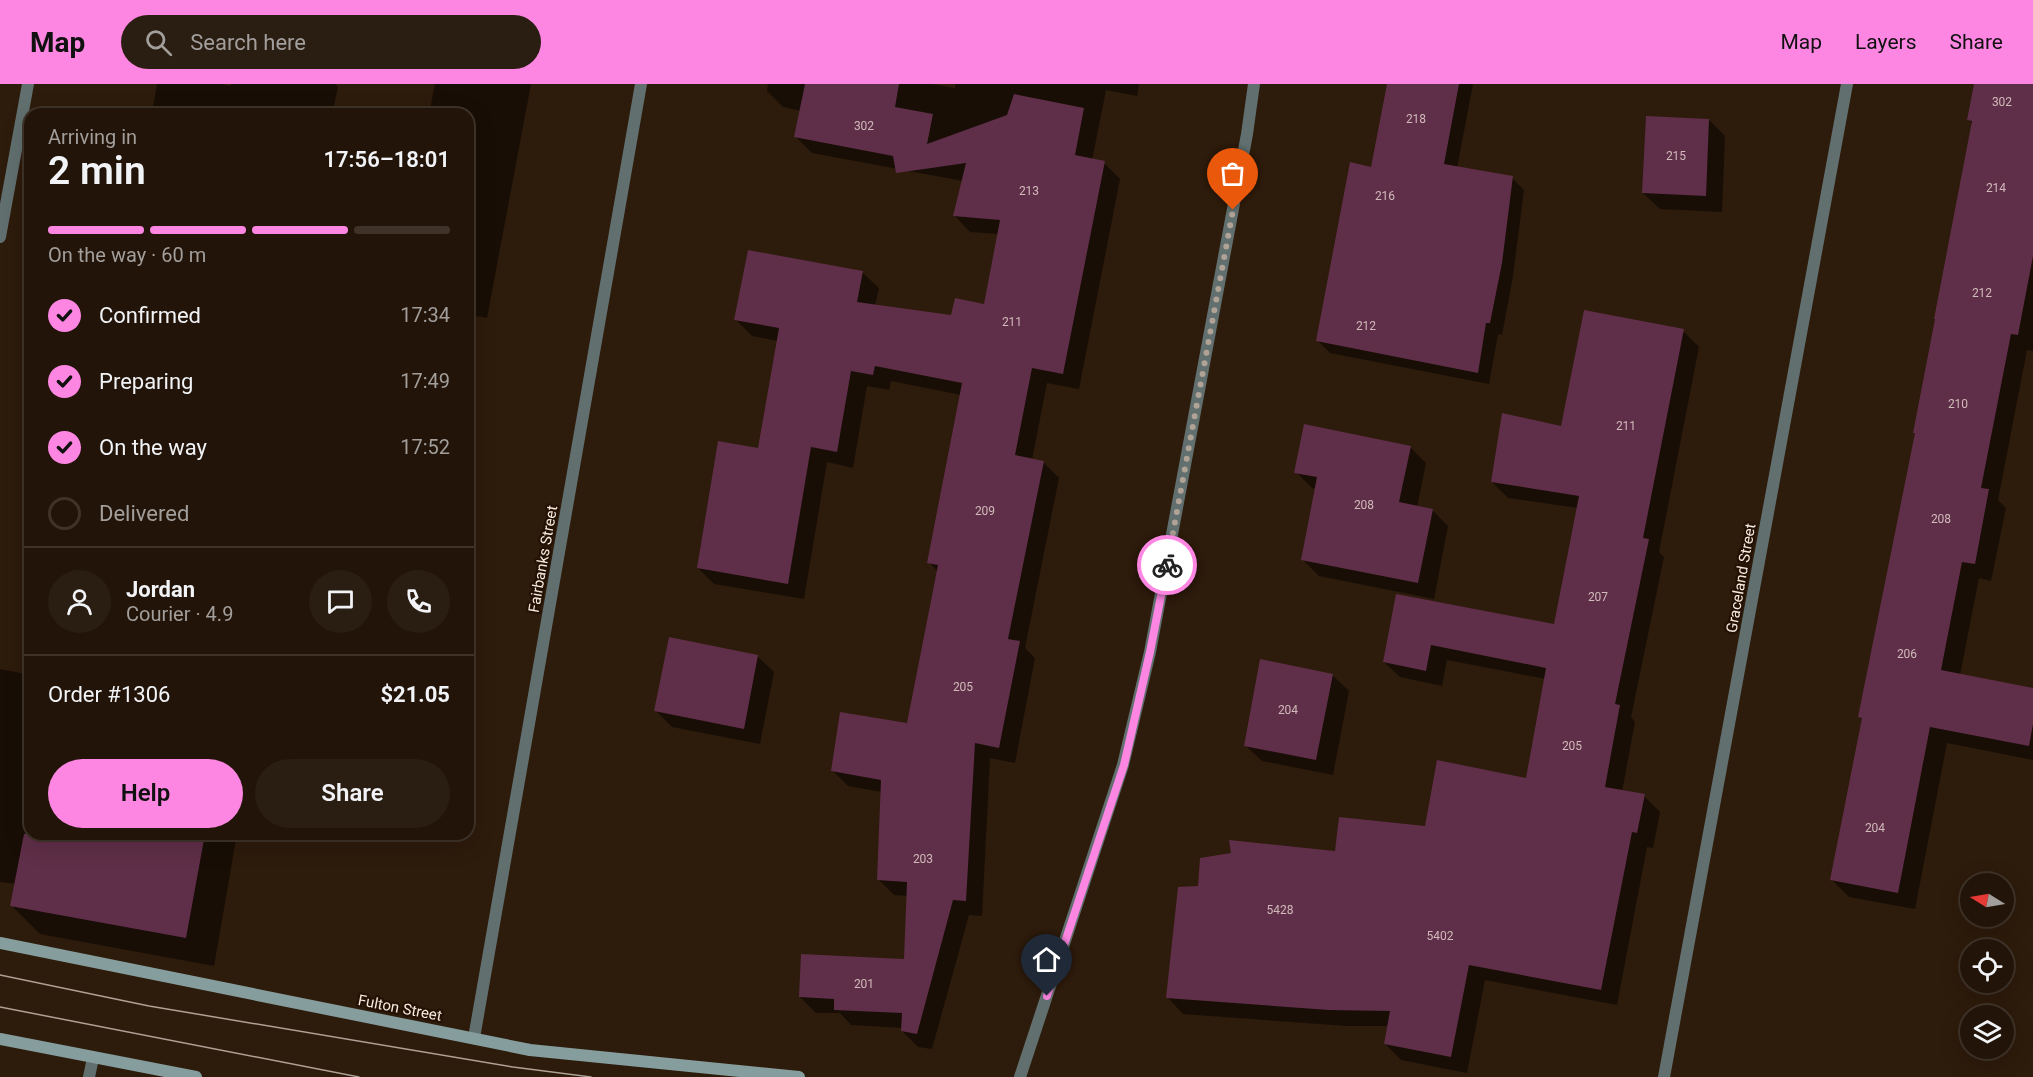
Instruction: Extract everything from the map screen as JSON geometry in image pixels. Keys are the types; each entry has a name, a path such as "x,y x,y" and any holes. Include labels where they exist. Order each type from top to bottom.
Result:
{"main road":[{"name":"Fulton Street","path":"0,943 530,1050 799,1077"},
{"path":"0,1039 196,1077"}],"street":[{"path":"0,237 28,84"},
{"name":"Fairbanks Street","path":"474,1038 641,84"},
{"path":"1020,1077 1124,765 1150,652 1247,134 1254,84"},
{"name":"Graceland Street","path":"1665,1077 1846,84"},
{"path":"89,1077 93,1058"}],"building":[{"path":"805,84 899,84 895,107 933,114 927,144 1007,115 1014,94 1084,108 1075,155 1105,161 1063,374 1032,368 1015,455 1044,461 1008,639 1020,641 999,748 975,743 966,901 953,900 917,1034 901,1031 902,1013 834,1010 834,999 799,997 801,954 904,959 907,882 877,880 881,780 831,771 840,712 907,723 938,565 927,563 962,383 875,366 873,375 851,371 837,452 811,447 788,584 697,568 718,441 758,448 779,328 734,320 748,250 863,271 857,302 951,315 955,298 984,304 1000,220 953,216 966,163 896,173 893,156 794,137"},
{"path":"1387,84 1459,84 1444,164 1513,176 1502,263 1490,323 1486,323 1478,373 1316,341 1350,162 1371,167"},
{"path":"1974,84 2033,84 2033,256 2018,335 2011,334 1981,488 1989,489 1975,564 1962,562 1941,670 2033,688 2033,724 2029,746 1930,727 1898,893 1830,880 1862,718 1858,717 1915,433 1913,433 1972,121 1967,120"},
{"path":"1646,116 1709,119 1706,196 1642,193"},
{"path":"1584,310 1684,329 1643,538 1649,539 1615,704 1620,705 1605,787 1645,794 1637,833 1632,832 1601,990 1469,965 1451,1057 1384,1044 1390,1011 1329,1010 1166,998 1178,887 1198,886 1200,858 1231,853 1229,840 1335,851 1339,817 1425,826 1437,760 1526,778 1546,668 1431,645 1426,671 1383,662 1396,594 1554,624 1579,496 1491,482 1502,413 1561,426"},
{"path":"1304,424 1411,446 1399,502 1433,509 1418,583 1301,560 1317,477 1294,473"},
{"path":"669,637 758,655 744,729 654,711"},
{"path":"1260,659 1333,674 1316,760 1244,746"},
{"path":"24,834 24,840 204,840 186,938 10,906"}],"tram line":[{"path":"0,975 149,1006 513,1067 591,1077"},
{"path":"0,1007 359,1077"}],"way so far":[{"path":"1167,565 1233,210"}],"route":[{"path":"1047,996 1124,765 1167,565"}]}
